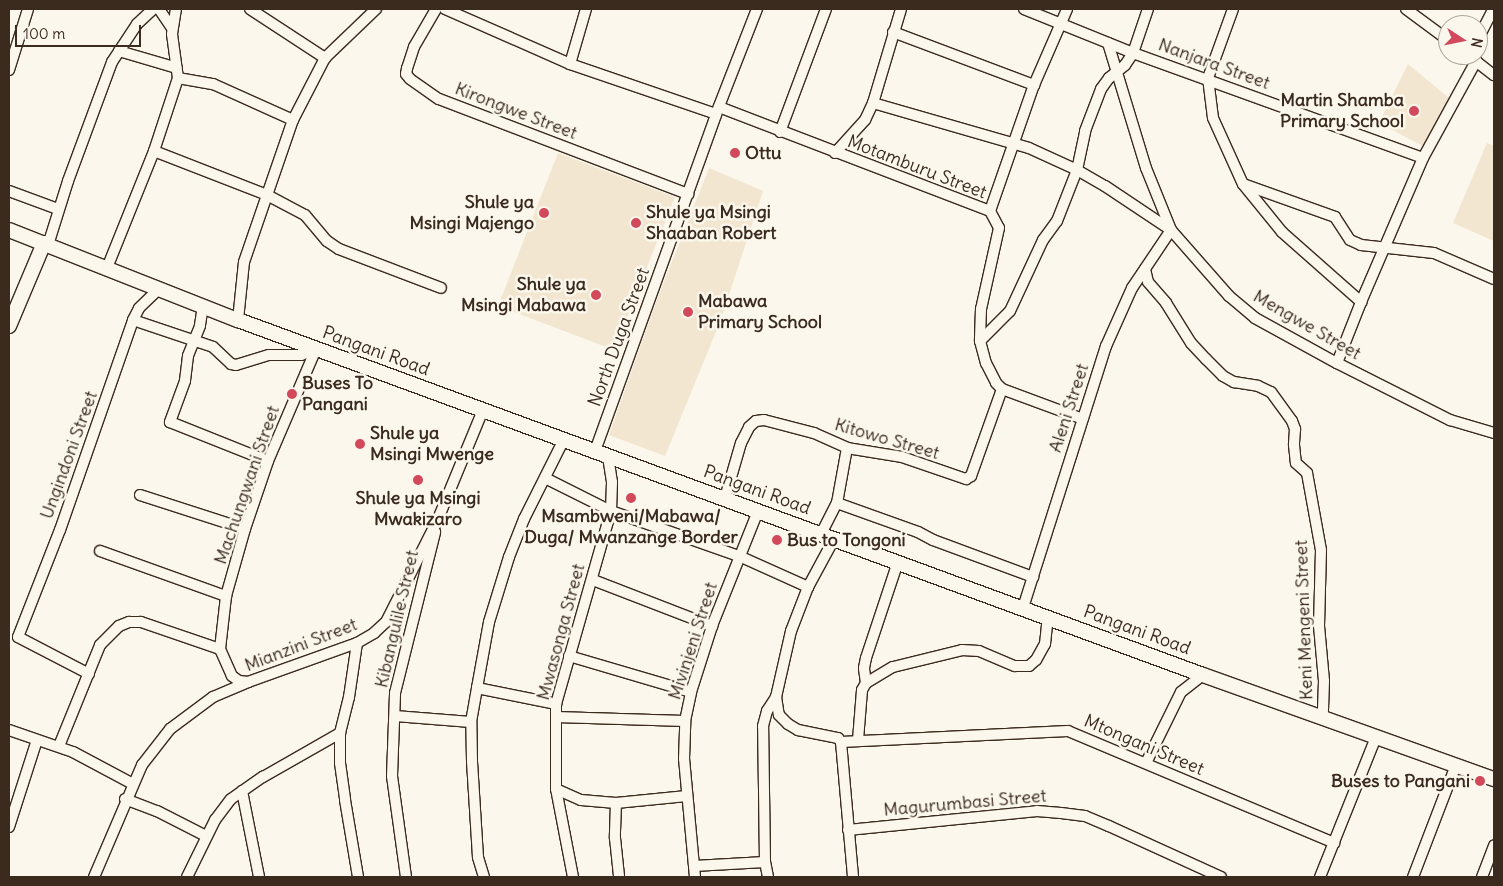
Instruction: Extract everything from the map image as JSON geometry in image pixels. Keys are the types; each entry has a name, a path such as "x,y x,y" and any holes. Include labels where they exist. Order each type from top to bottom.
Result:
{"main road":[{"name":"Pangani Road","path":"9,231 316,349 564,438 1203,675 1494,779"},
{"path":"9,326 46,244"}],"street":[{"path":"9,70 13,42 28,9"},
{"path":"46,244 112,62 137,24 153,9"},
{"path":"159,9 172,28"},
{"path":"107,268 154,151 178,73 172,28 176,9"},
{"path":"250,9 325,58"},
{"path":"238,320 244,262 293,120 325,58 376,9"},
{"name":"Kirongwe Street","path":"436,9 414,47 407,68 410,79 439,99 688,194"},
{"name":"Motamburu Street","path":"445,9 570,64 717,110 780,132 990,211 999,228 981,309 980,341 986,363 996,383 1002,389"},
{"path":"570,64 586,9"},
{"name":"North Duga Street","path":"602,453 717,110 757,9"},
{"path":"780,132 826,9"},
{"path":"835,153 865,120 873,103 901,9"},
{"name":"Nanjara Street","path":"1024,9 1061,22 1133,53 1208,78 1423,158"},
{"path":"990,211 1016,143 1034,85 1067,9"},
{"path":"980,341 1010,311 1043,240 1056,221 1076,170 1086,131 1101,89 1125,65 1133,53 1148,9"},
{"path":"1233,9 1208,78 1214,118 1243,184 1282,232 1361,302"},
{"path":"1406,9 1438,33"},
{"path":"894,32 1034,85"},
{"name":"Mengwe Street","path":"1108,43 1146,168 1171,230 1229,296 1255,318 1338,363 1450,420 1494,432"},
{"path":"119,51 213,84 293,120"},
{"path":"1338,363 1361,302 1386,248 1423,158 1467,65"},
{"path":"1481,65 1494,75"},
{"path":"873,103 1016,143 1076,170 1171,230"},
{"path":"154,151 268,195 305,214 327,241 339,249 441,288"},
{"path":"1243,184 1335,217 1350,240 1360,245 1434,253 1494,279"},
{"path":"9,191 58,209"},
{"name":"Aleni Street","path":"1023,608 1106,346 1119,314 1145,269 1171,230"},
{"name":"Keni Mengeni Street","path":"1145,269 1148,282 1166,303 1191,343 1206,359 1223,376 1234,382 1258,386 1271,392 1292,421 1295,429 1296,463 1307,473 1309,493 1321,550 1319,626 1324,681 1323,717"},
{"name":"Ungindoni Street","path":"13,638 60,530 133,320 139,308 159,289"},
{"path":"203,306 200,326 188,356 185,381 170,422 268,461"},
{"path":"133,320 213,347 231,364 236,365 270,355 301,355 316,349"},
{"name":"Machungwani Street","path":"220,649 226,596 245,529 268,461 316,349"},
{"path":"1002,389 1083,419"},
{"name":"Kitowo Street","path":"725,498 741,443 749,427 756,421 773,422 814,433 847,448 902,457 966,479 971,476 1002,389"},
{"name":"Mianzini Street","path":"94,877 125,799 142,764 170,729 213,698 248,682 357,643 374,634 386,622 438,519 483,410"},
{"path":"484,877 478,857 472,722 477,688 490,622 509,557 524,519 564,438"},
{"path":"768,877 764,862 763,726 767,711 776,697 791,631 828,536 837,503 847,448"},
{"name":"Mwasonga Street","path":"573,877 556,789 556,704 593,580 611,511 612,482 602,453"},
{"path":"545,478 611,511 738,556 808,587"},
{"path":"140,496 245,529"},
{"path":"837,503 1033,577"},
{"name":"Mivinjeni Street","path":"695,877 684,759 685,721 691,692 712,626 738,556 758,511"},
{"name":"Kibangulile Street","path":"406,877 392,776 395,693 438,519"},
{"path":"100,551 226,596"},
{"path":"866,683 864,668 866,658 898,562"},
{"path":"593,580 712,626"},
{"path":"858,740 862,690 866,683 894,667 962,650 979,651 1015,666 1028,666 1036,660 1045,644 1048,617"},
{"path":"59,746 100,644 119,626 129,622 141,622 220,649 232,676 239,681 248,682"},
{"path":"13,638 89,674"},
{"path":"357,643 349,697 340,733 342,782 358,877"},
{"path":"569,656 691,692"},
{"path":"1146,763 1181,692 1203,675"},
{"path":"477,688 556,704"},
{"path":"776,697 779,715 788,724 798,730 838,738 841,742 853,877"},
{"path":"395,716 472,722"},
{"path":"556,717 685,721"},
{"path":"9,730 59,746 133,784"},
{"name":"Mtongani Street","path":"841,742 1068,732 1334,843"},
{"path":"187,877 206,836 231,799 263,776 340,733"},
{"path":"1320,877 1376,736"},
{"path":"9,827 37,740"},
{"path":"1413,877 1456,765"},
{"path":"556,789 581,800 616,803 687,796"},
{"path":"242,791 260,877"},
{"path":"125,799 157,811 206,836"},
{"path":"616,803 615,838 619,877"},
{"name":"Magurumbasi Street","path":"848,830 1037,810 1085,816 1221,877"},
{"path":"1482,877 1494,845"},
{"path":"694,866 764,862"}],"shaded area":[{"name":"Martin Shamba Primary School","path":"1408,64 1449,98 1425,147 1379,123"},
{"path":"1487,143 1494,146 1494,241 1453,223"},
{"path":"558,153 675,197 614,350 498,306"},
{"name":"Mabawa Primary School","path":"709,168 763,191 720,322 665,456 609,435 656,302"}],"place":[{"name":"Martin Shamba Primary School","path":"1414,111"},
{"name":"Ottu","path":"735,153"},
{"name":"Shule ya Msingi Majengo","path":"544,213"},
{"name":"Shule ya Msingi Shaaban Robert","path":"636,223"},
{"name":"Shule ya Msingi Mabawa","path":"596,295"},
{"name":"Mabawa Primary School","path":"688,312"},
{"name":"Buses To Pangani","path":"292,394"},
{"name":"Shule ya Msingi Mwenge","path":"360,444"},
{"name":"Shule ya Msingi Mwakizaro","path":"418,480"},
{"name":"Msambweni/Mabawa/ Duga/ Mwanzange Border","path":"631,498"},
{"name":"Bus to Tongoni","path":"777,540"},
{"name":"Buses to Pangani","path":"1480,781"}]}
